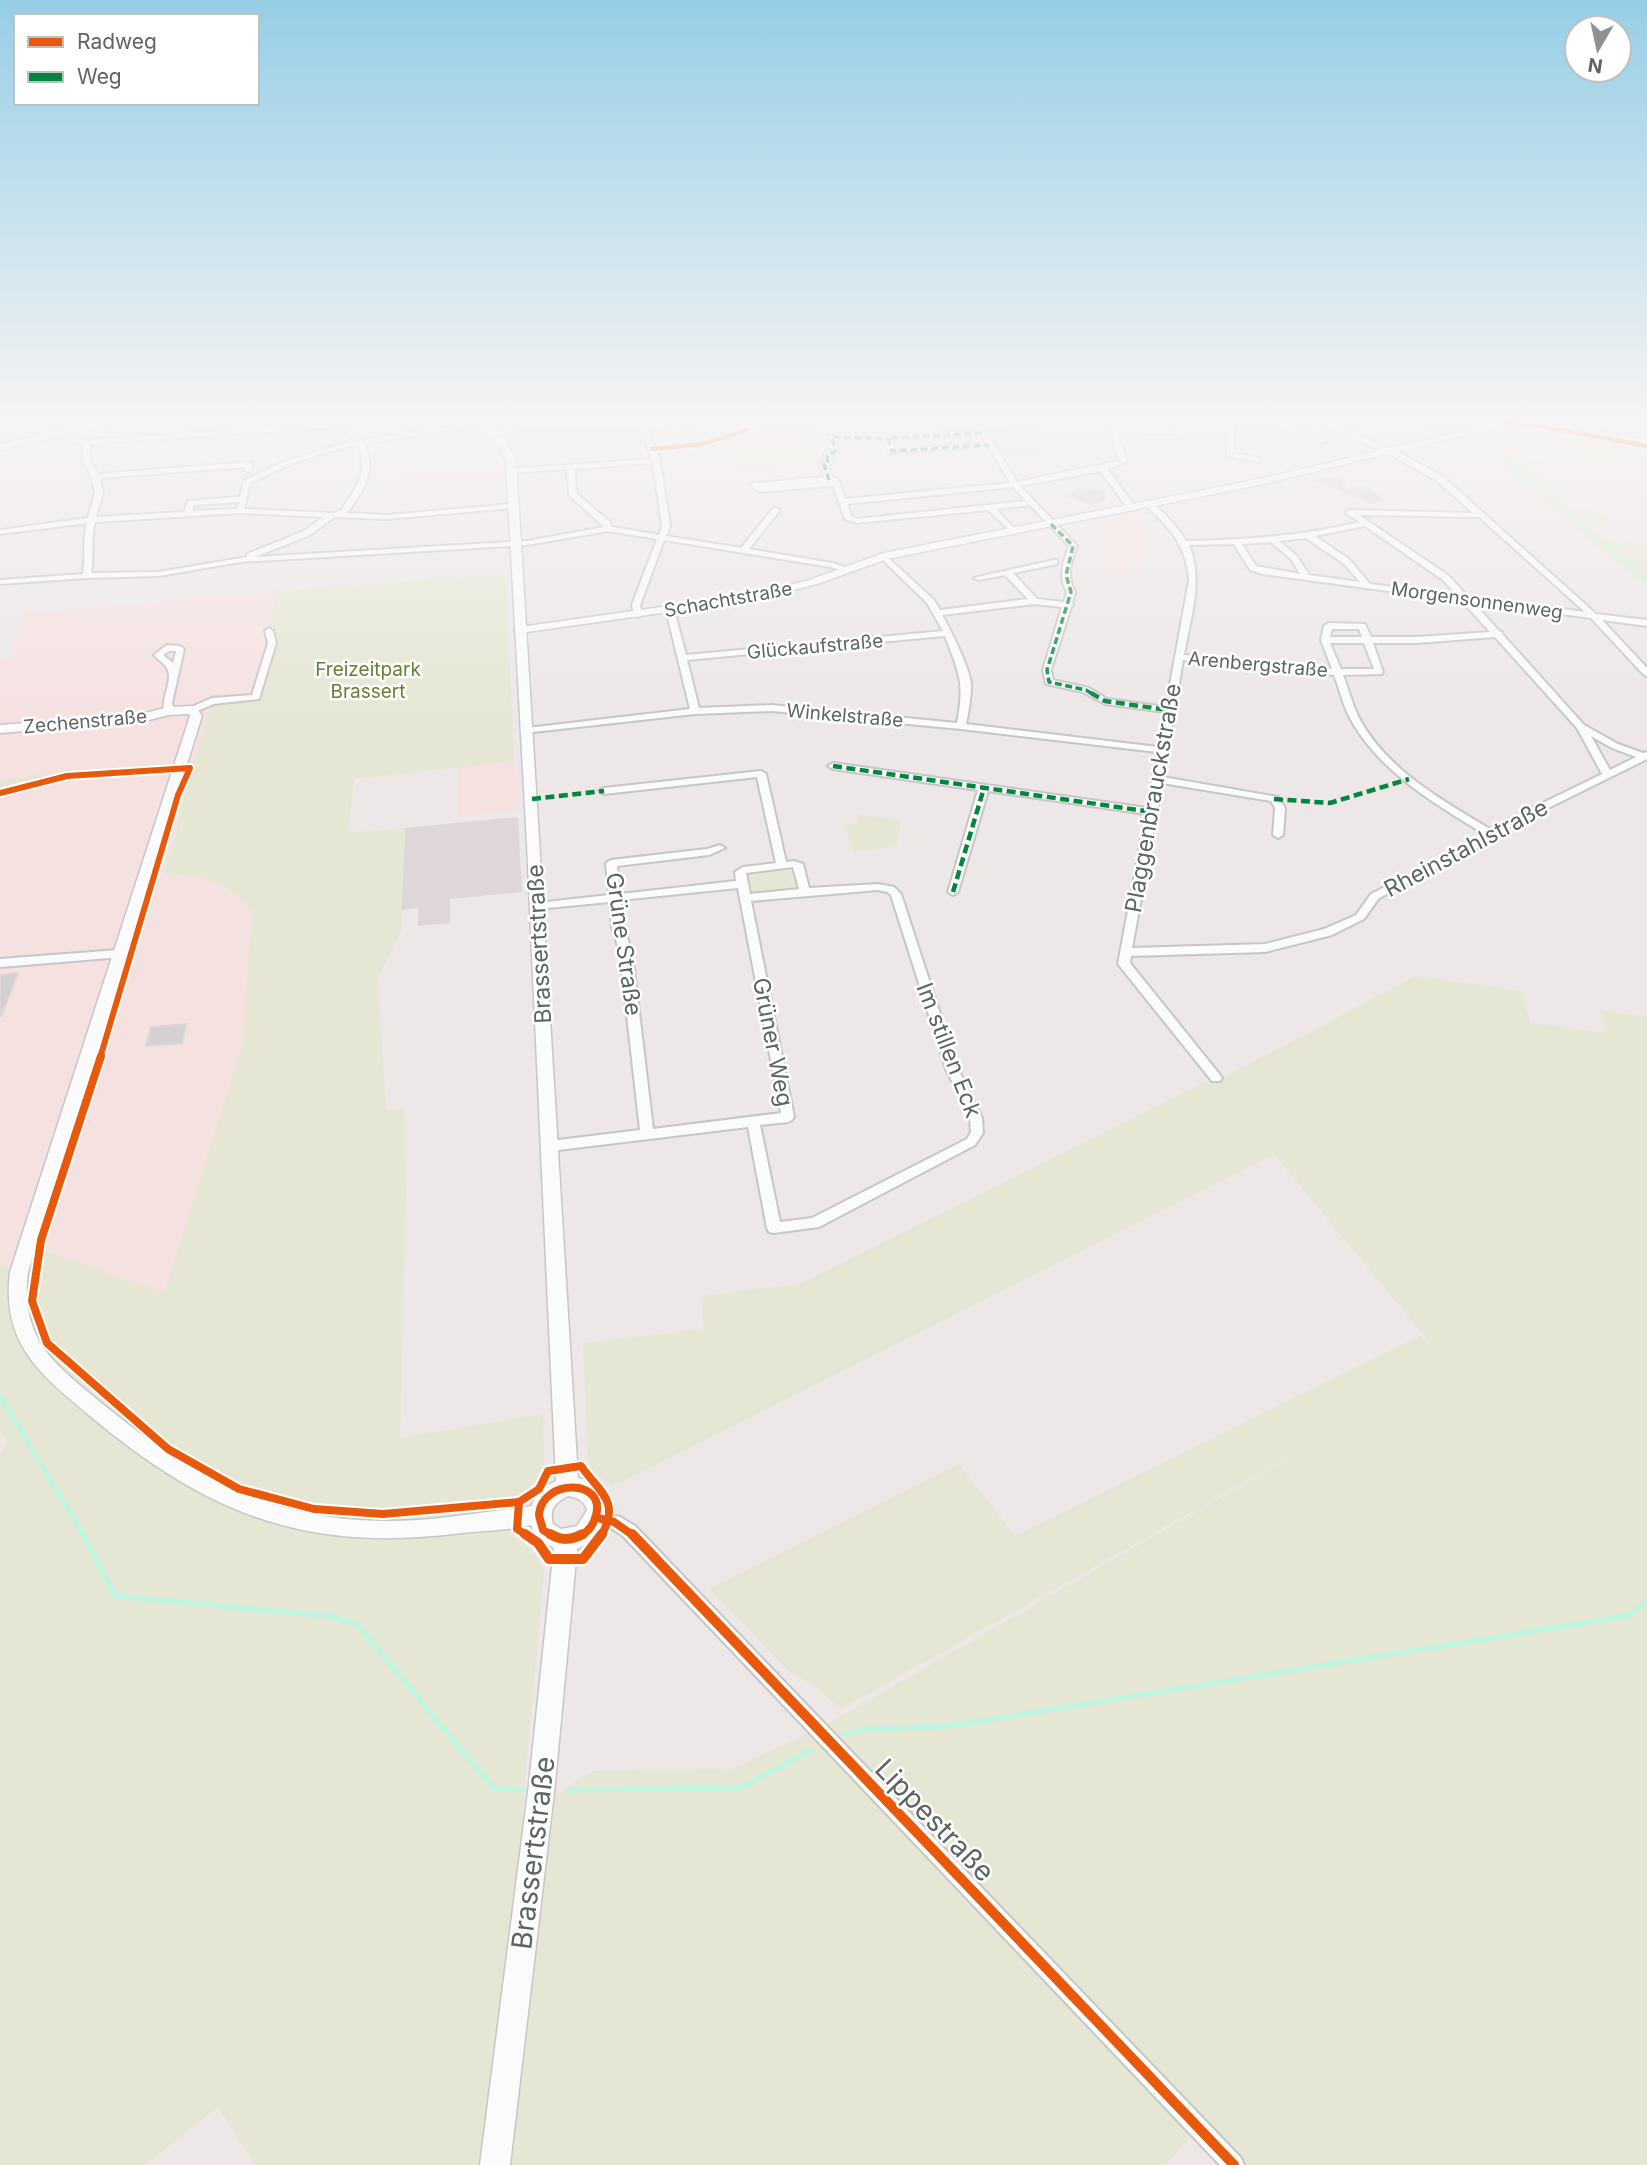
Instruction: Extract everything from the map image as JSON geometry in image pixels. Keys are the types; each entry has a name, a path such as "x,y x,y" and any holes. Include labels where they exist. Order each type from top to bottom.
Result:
{"main road":[{"name":"Brassertstraße","path":"514,519 550,1146 566,1486"},
{"path":"566,1486 578,1486 588,1490 598,1507 597,1518 585,1534 566,1540 557,1539 543,1530 539,1514 547,1496 566,1486"},
{"name":"Brassertstraße","path":"495,2165 542,1784 566,1540"}],"street":[{"path":"0,532 109,519"},
{"path":"240,560 307,533 325,519"},
{"path":"601,519 608,529"},
{"path":"638,614 636,605 667,527 666,519"},
{"path":"743,551 769,519"},
{"path":"849,519 881,519"},
{"path":"1001,519 1013,531"},
{"path":"1047,519 1073,545 1066,563 1066,585 1072,592 1047,670 1049,682 1086,690 1101,699 1168,709"},
{"name":"Schachtstraße","path":"520,630 760,596 802,586 884,556 1076,519"},
{"name":"Plaggenbrauckstraße","path":"1126,952 1193,580 1193,562 1186,543 1166,519"},
{"path":"1361,519 1367,523"},
{"path":"1486,519 1594,616 1647,673"},
{"path":"86,576 91,562 87,545 94,520"},
{"path":"1186,543 1274,541 1367,523"},
{"name":"Rheinstahlstraße","path":"1367,523 1431,566 1467,599 1581,727 1607,774"},
{"path":"0,582 159,574 240,560 516,544 608,529 845,570"},
{"path":"1309,536 1346,561 1368,586"},
{"path":"1274,541 1294,558 1306,578"},
{"name":"Morgensonnenweg","path":"1237,542 1253,568 1265,572 1647,623"},
{"path":"884,556 931,602 948,633 966,680 966,701 961,726"},
{"path":"978,578 1054,562"},
{"path":"1007,572 1034,601"},
{"path":"937,613 1034,601 1069,605"},
{"path":"670,610 695,712"},
{"name":"Arenbergstraße","path":"1178,657 1300,670 1338,672 1379,672 1362,626 1328,625 1325,640 1338,672 1355,719 1380,753 1434,798 1490,833"},
{"path":"269,631 272,643 256,698 212,701 192,710 195,716 181,764 118,954 19,1272 17,1309 21,1329 40,1360 152,1455 204,1489 262,1513 331,1527 379,1530 443,1526 539,1514"},
{"name":"Glückaufstraße","path":"682,658 948,633"},
{"name":"Arenbergstraße","path":"1325,640 1368,641 1499,634"},
{"name":"Zechenstraße","path":"169,711 167,703 174,674"},
{"name":"Winkelstraße","path":"527,731 695,712 772,708 961,726 1163,750"},
{"name":"Zechenstraße","path":"0,729 141,718 169,711 192,710"},
{"name":"Rheinstahlstraße","path":"1581,727 1615,746 1645,755"},
{"name":"Rheinstahlstraße","path":"1126,952 1265,948 1328,932 1360,918 1375,896 1486,840 1490,833 1645,755"},
{"path":"833,766 851,774 984,788 1152,812"},
{"path":"604,791 761,774 782,866"},
{"path":"1158,779 1274,799 1280,808 1278,835"},
{"path":"953,892 984,788"},
{"name":"Grüne Straße","path":"648,1134 626,953 618,927 611,863 709,852 720,848"},
{"path":"537,906 616,898 743,891 805,892 799,866 743,870 740,873 743,891"},
{"name":"Im stillen Eck","path":"753,1121 774,1228 814,1223 971,1142 977,1133 975,1118 952,1069 896,894 890,889 878,887 805,892"},
{"name":"Grüner Weg","path":"550,1146 788,1117 743,891"},
{"path":"1126,952 1125,964 1216,1077"},
{"path":"0,963 118,954"},
{"name":"Lippestraße","path":"597,1518 614,1522 629,1531 1234,2165"}],"shaded area":[{"path":"1101,519 1145,519 1146,568 1131,566 1131,574 1103,572 1106,523"},
{"path":"276,591 269,631 272,643 256,697 194,766 163,874 210,877 252,910 242,1046 164,1294 40,1249 19,1272 0,1265 0,797 63,780 172,771 175,764 63,771 0,781 0,661 9,660 23,613"},
{"path":"514,761 517,811 457,817 459,767"},
{"path":"518,817 522,892 450,899 450,923 418,926 418,908 401,910 405,828"}],"green space":[{"path":"1566,519 1606,519 1609,522 1596,530 1607,540 1647,545 1647,585 1609,557"},
{"name":"Freizeitpark Brassert","path":"506,573 514,761 354,779 348,833 405,828 401,932 378,977 386,1110 404,1108 406,1190 400,1438 543,1414 544,1462 537,1483 519,1496 509,1535 530,1549 544,1571 522,1816 592,1771 731,1769 819,1729 1359,1418 841,1709 812,1684 791,1673 709,1589 959,1464 1015,1536 1420,1336 1435,1349 1274,1154 613,1486 593,1472 588,1460 583,1343 704,1329 701,1296 800,1284 1210,1080 1212,1083 1223,1078 1416,976 1522,991 1530,1023 1606,1033 1600,1010 1647,1017 1647,2165 1244,2165 1202,2122 1166,2165 255,2165 218,2107 145,2165 0,2165 0,1457 8,1440 0,1432 0,1265 19,1272 40,1249 164,1293 242,1046 252,910 222,885 202,878 163,874 176,835 183,795 212,701 256,697 272,644 269,631 276,591"},
{"path":"175,763 172,771 63,780 0,797 0,781 62,771"},
{"path":"857,814 901,821 896,846 854,852 844,825 859,823"},
{"path":"796,868 802,888 798,891 752,895 747,893 744,874 747,872"}],"building":[{"path":"18,973 1,1016 0,1016 0,975"},
{"path":"186,1024 182,1043 146,1046 151,1027"}],"waterway":[{"path":"1575,519 1647,582"},
{"path":"0,1396 84,1536"},
{"path":"83,1534 115,1596 328,1616 357,1624 493,1788 523,1790"},
{"path":"844,1734 869,1729 950,1726 1627,1616 1647,1602"},
{"path":"570,1790 740,1788 811,1750"}],"marked path":[{"path":"1051,524 1073,546 1066,575 1071,592 1047,670 1049,682 1086,690 1105,701 1168,710"},
{"path":"833,766 1152,812"},
{"path":"1274,799 1330,803 1409,779"},
{"path":"953,892 984,788"},
{"path":"532,799 604,791"}],"cycle path":[{"path":"0,793 67,776 190,768 178,795 103,1050 41,1240 32,1301 47,1343 168,1449 239,1489 314,1509 383,1514 519,1502 539,1489 548,1471 581,1466 606,1496 611,1511 603,1533 583,1559 549,1559 538,1543 517,1529 519,1502"},
{"path":"567,1486 585,1490 595,1499 598,1510 594,1523 585,1533 573,1539 559,1539 543,1530 539,1514 547,1496 567,1486"},
{"path":"598,1518 614,1522 629,1531 1234,2165"}]}
